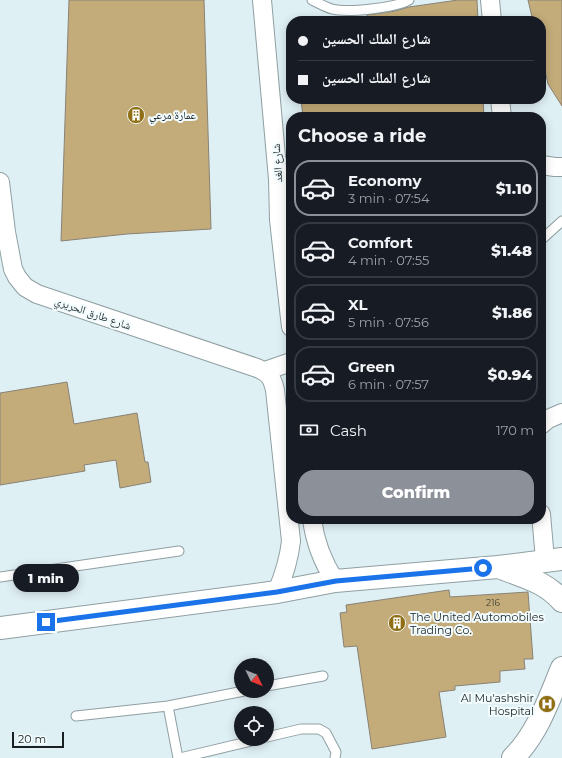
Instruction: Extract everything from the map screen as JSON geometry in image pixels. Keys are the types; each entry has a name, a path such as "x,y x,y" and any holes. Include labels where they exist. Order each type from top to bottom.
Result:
{"main road":[{"path":"0,628 277,592 336,581 498,567 553,560"},
{"path":"498,567 541,583 554,592 562,601"},
{"path":"513,758 522,749 544,712 562,668"}],"street":[{"name":"شارع الغد","path":"262,0 278,179 285,221 286,239"},
{"path":"490,0 492,16"},
{"path":"546,166 555,168 562,167"},
{"name":"شارع طارق الحريري","path":"0,182 6,232 13,269 25,287 37,294 265,372"},
{"path":"286,364 265,372 272,380 275,390 286,488"},
{"path":"546,421 562,413"},
{"path":"277,592 289,559 291,541 290,524"},
{"path":"313,524 314,537 319,553 326,568 336,581"},
{"path":"544,524 553,560"}],"lane":[{"path":"312,0 333,9 343,10 394,6 409,0"},
{"path":"546,235 562,221"},
{"path":"0,577 179,551"},
{"path":"274,685 323,676"},
{"path":"76,716 168,706 234,693"},
{"path":"168,706 179,758 234,745"},
{"path":"274,735 301,729 319,729 326,733 336,752 335,758"}],"building":[{"name":"عمارة مرعي","path":"69,0 204,0 211,229 127,234 61,241"},
{"path":"458,0 477,0 478,16 367,16 409,7"},
{"path":"528,0 562,0 562,106 548,84 546,75 546,16 532,16"},
{"path":"302,104 483,104 484,112 302,112"},
{"path":"67,382 74,424 137,413 145,462 148,462 151,482 120,488 116,460 84,465 85,471 0,485 0,393"},
{"path":"449,590 450,597 528,592 533,659 524,659 525,669 500,671 500,682 455,686 455,690 439,692 446,737 372,749 357,646 344,647 340,613 347,612 346,605"}],"place":[{"name":"عمارة مرعي","path":"136,115"},
{"name":"The United Automobiles Trading Co.","path":"397,623"},
{"name":"Al Mu'ashshir Hospital","path":"547,704"}],"route":[{"path":"46,622 277,592 336,581 483,568"}]}
